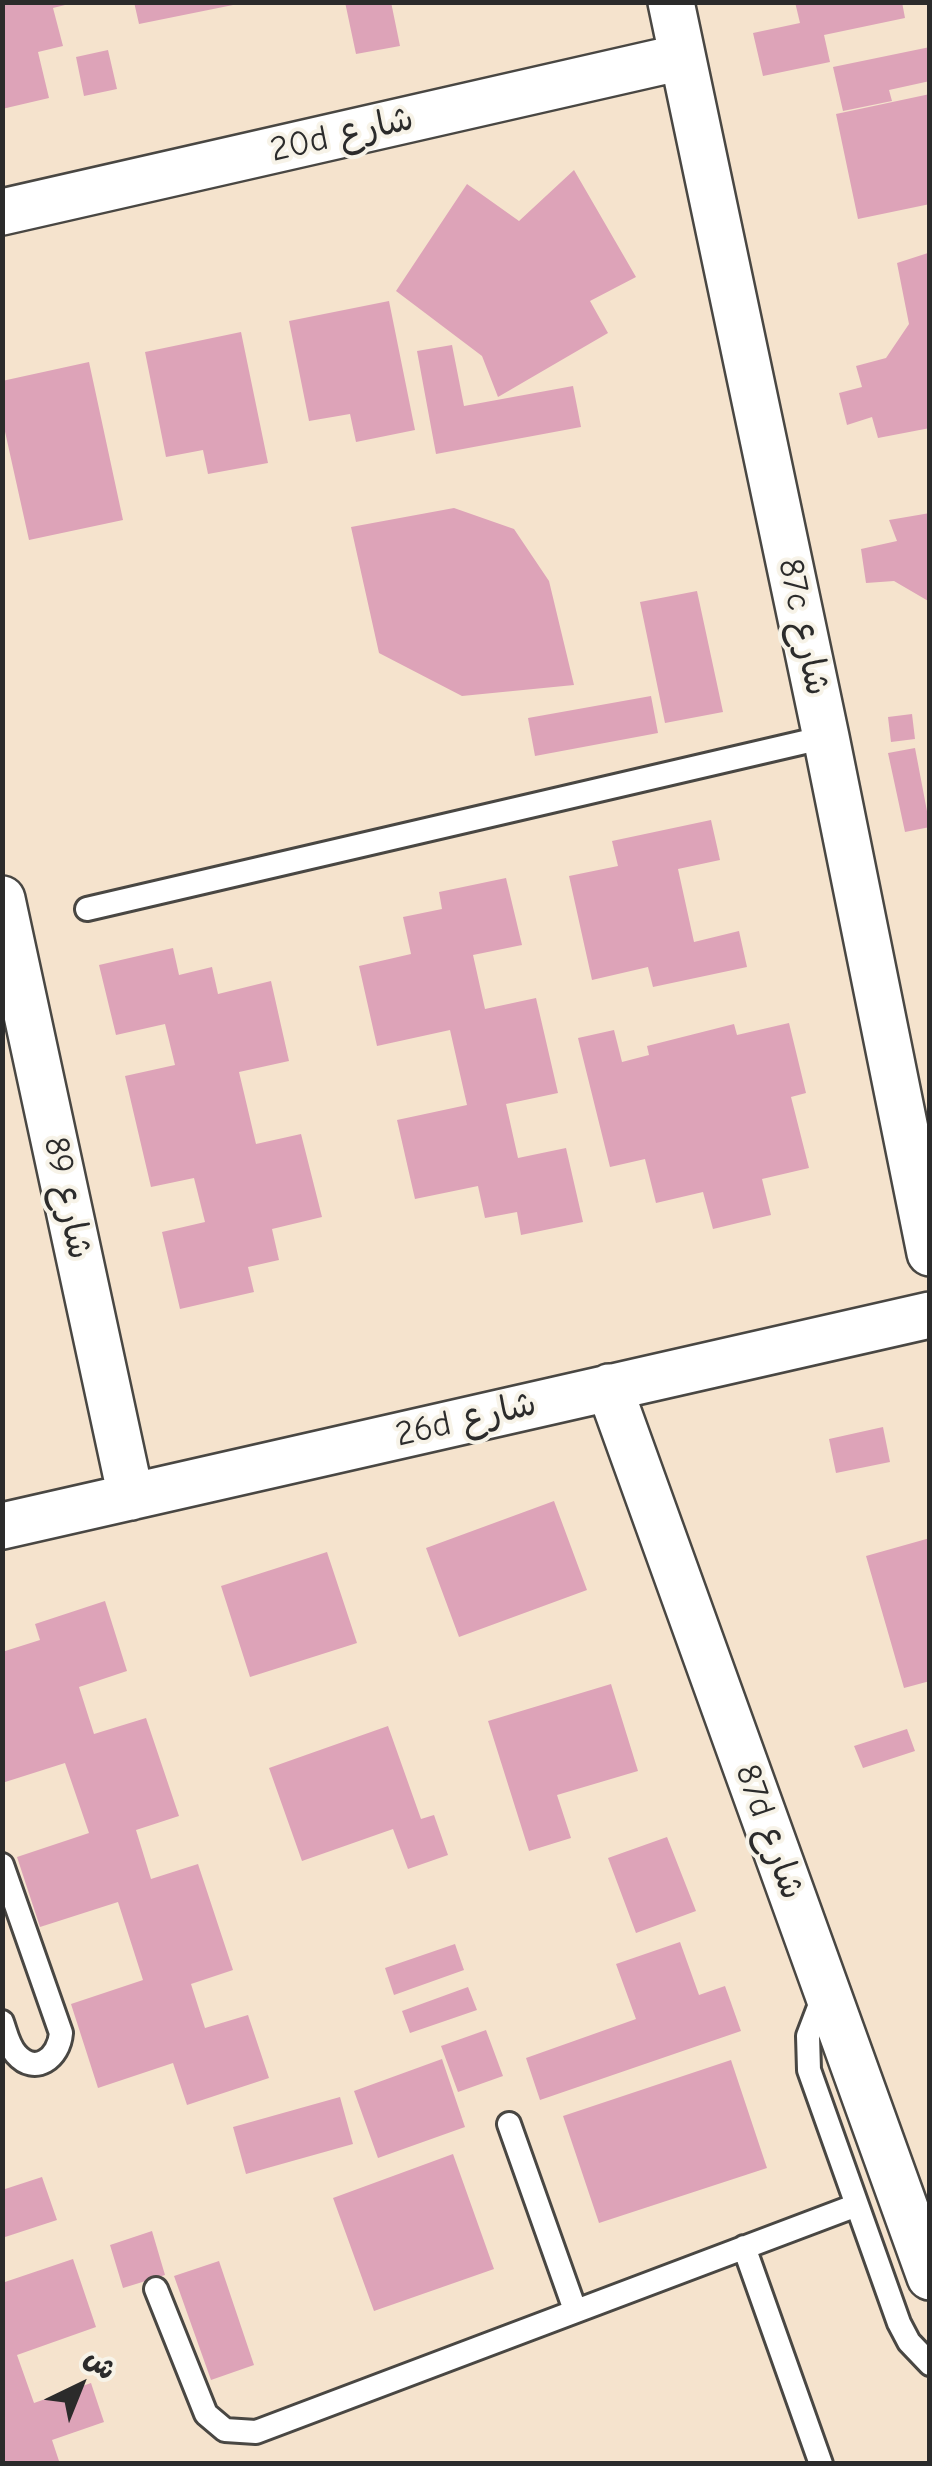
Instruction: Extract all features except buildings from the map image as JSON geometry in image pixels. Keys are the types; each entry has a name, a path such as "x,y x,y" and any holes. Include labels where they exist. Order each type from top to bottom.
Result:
{"street":[{"name":"87c شارع","path":"672,2 930,1253"},
{"name":"20d شارع","path":"2,212 682,57"},
{"name":"شارع 89","path":"2,899 131,1497"},
{"name":"26d شارع","path":"2,1526 930,1315"},
{"name":"87d شارع","path":"608,1386 826,1991 916,2199 930,2277"}],"lane":[{"path":"87,910 826,737"},
{"path":"2,1864 60,2033 60,2046 53,2057 28,2063 17,2056 2,2022"},
{"path":"826,1991 808,2036 806,2053 899,2323 909,2342 930,2364"},
{"path":"509,2124 576,2310"},
{"path":"156,2289 206,2414 225,2430 256,2432 857,2205"},
{"path":"744,2247 822,2464"}]}
